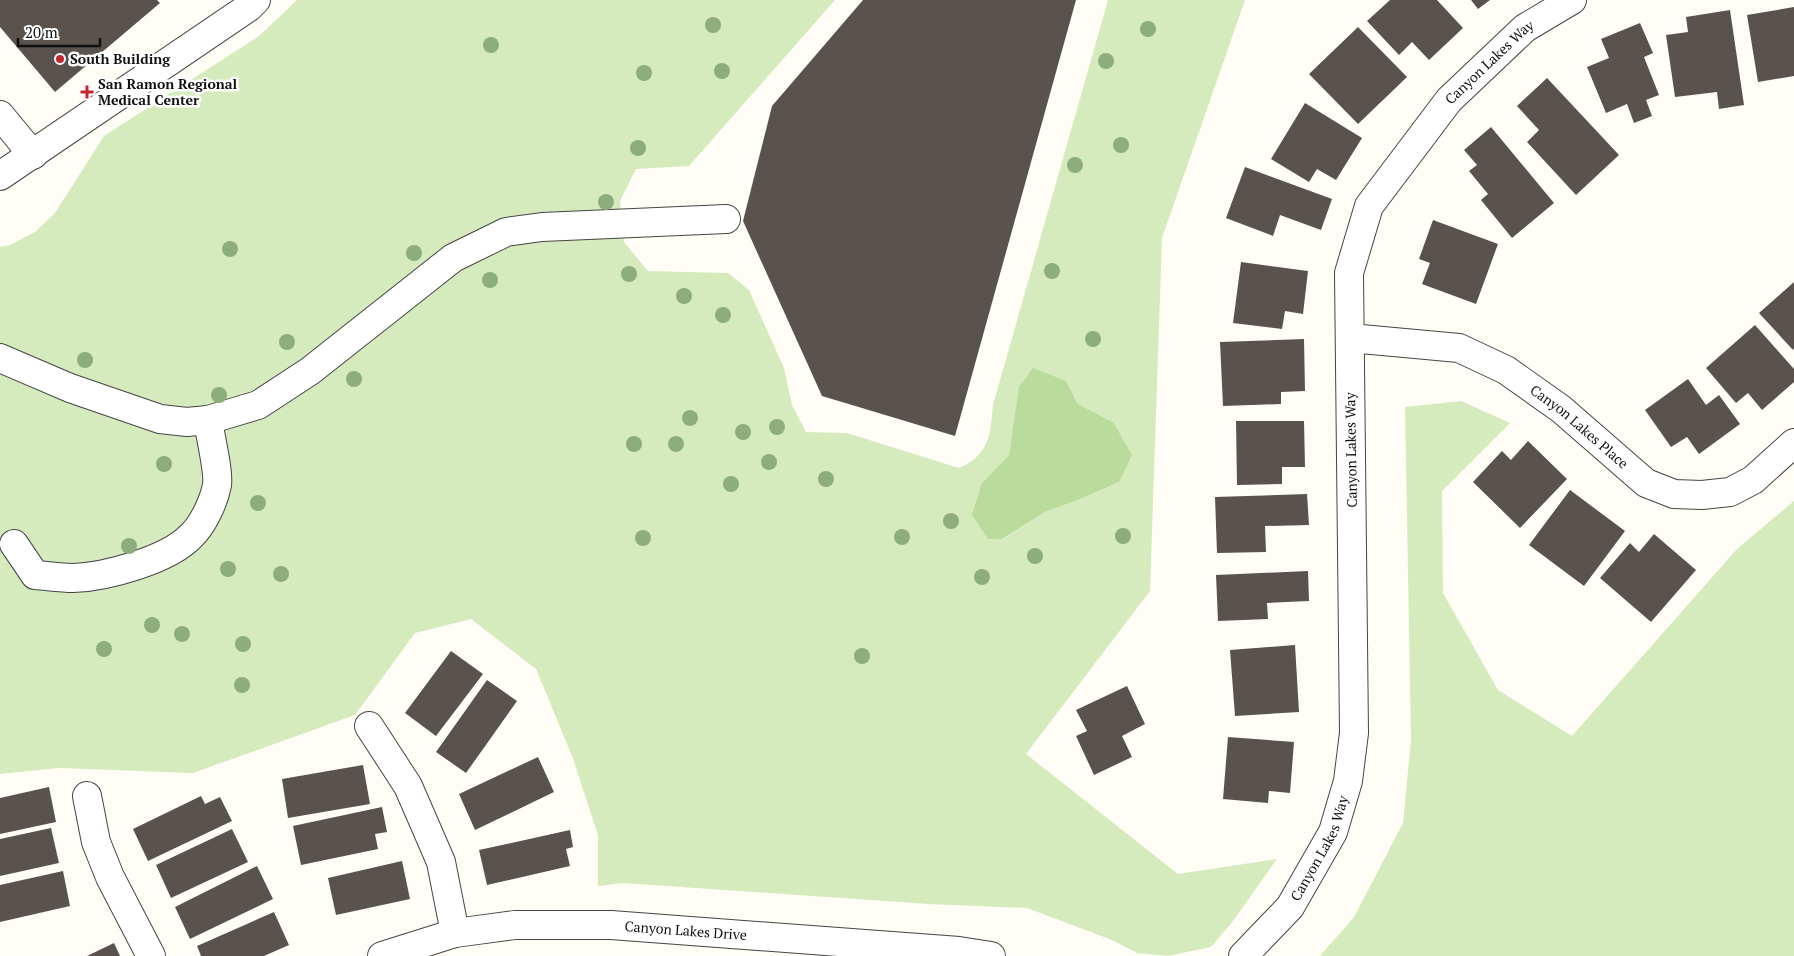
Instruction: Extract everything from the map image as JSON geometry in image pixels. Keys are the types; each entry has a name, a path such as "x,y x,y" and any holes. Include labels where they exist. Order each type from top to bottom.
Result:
{"street":[{"path":"0,176 249,8 256,0"},
{"name":"Canyon Lakes Way","path":"1243,956 1290,907 1333,832 1348,781 1354,733 1349,273 1369,206 1448,100 1525,28 1572,0"},
{"path":"0,115 33,155"},
{"path":"0,358 70,388 160,419 187,422 208,420 258,405 310,371 453,258 506,232 542,227 726,219"},
{"name":"Canyon Lakes Place","path":"1350,338 1459,348 1506,370 1561,409 1646,483 1674,494 1702,495 1730,492 1753,480 1794,443"},
{"path":"14,544 35,575 72,578 97,576 135,565 168,552 191,536 206,514 217,484 208,420"},
{"path":"369,726 408,786 441,862 454,933"},
{"path":"87,796 96,842 110,877 151,956"},
{"name":"Canyon Lakes Drive","path":"382,956 454,933 515,925 611,925 959,951 991,956"}],"green space":[{"path":"297,0 835,0 689,166 636,169 620,201 624,242 648,271 728,273 749,290 784,368 792,405 806,432 847,433 959,468 977,457 983,450 989,435 993,405 1108,0 1245,0 1162,238 1150,591 1026,754 1178,874 1277,859 1233,921 1211,947 1168,956 1137,953 1112,940 1027,908 928,904 624,883 598,886 598,835 572,756 536,669 471,619 415,633 355,715 193,773 59,768 0,774 0,247 10,245 35,232 55,213 104,136 259,36","holes":["1066,381 1078,404 1113,422 1119,482 1045,512 1003,539 982,483 1009,455 1014,424"]},
{"path":"1033,368 1066,381 1078,404 1113,422 1132,455 1119,482 1045,512 1002,539 988,539 972,515 982,483 1009,455 1019,387"},
{"path":"1461,401 1510,423 1442,491 1443,593 1498,690 1572,736 1737,549 1794,501 1794,956 1320,956 1354,917 1403,823 1411,740 1405,407"}],"building":[{"name":"South Building","path":"0,0 157,0 160,3 55,92 0,27"},
{"path":"863,0 1076,0 955,436 822,396 743,221 772,106"},
{"path":"1390,0 1437,0 1463,28 1429,60 1412,42 1399,55 1367,21"},
{"path":"1471,0 1490,0 1478,9"},
{"path":"1794,7 1794,76 1758,82 1747,15"},
{"path":"1730,10 1744,105 1719,109 1717,92 1675,97 1666,35 1688,32 1686,17"},
{"path":"1640,23 1653,53 1644,57 1659,95 1646,100 1652,116 1634,123 1627,104 1606,113 1587,67 1609,58 1601,39"},
{"path":"1358,27 1407,77 1358,124 1309,74"},
{"path":"1547,78 1619,155 1576,195 1527,142 1539,130 1517,106"},
{"path":"1305,103 1362,138 1336,180 1317,169 1309,182 1271,159"},
{"path":"1491,127 1554,203 1512,238 1481,200 1488,194 1469,171 1477,165 1464,150"},
{"path":"1245,167 1332,199 1321,230 1280,215 1273,236 1226,218"},
{"path":"1433,220 1498,244 1476,304 1422,284 1430,263 1419,259"},
{"path":"1241,262 1308,271 1303,314 1285,311 1282,329 1233,323"},
{"path":"1794,282 1794,348 1793,350 1759,313"},
{"path":"1755,325 1794,369 1794,382 1762,410 1748,393 1736,403 1706,368"},
{"path":"1304,339 1305,391 1281,392 1281,404 1223,406 1220,342"},
{"path":"1688,379 1706,405 1719,395 1740,424 1699,454 1687,437 1671,447 1645,410"},
{"path":"1236,421 1304,421 1305,467 1282,467 1282,484 1237,485"},
{"path":"1528,441 1567,479 1520,528 1473,482 1502,451 1511,460"},
{"path":"1570,490 1625,531 1584,586 1529,545"},
{"path":"1307,494 1309,525 1265,526 1266,552 1217,553 1215,497"},
{"path":"1654,534 1696,570 1651,622 1600,578 1630,543 1639,552"},
{"path":"1308,571 1309,601 1267,603 1268,619 1218,621 1216,575"},
{"path":"1295,645 1299,712 1235,716 1230,650"},
{"path":"451,651 483,674 436,736 405,713"},
{"path":"487,680 517,701 466,773 436,752"},
{"path":"1127,686 1145,724 1122,736 1132,757 1094,775 1076,736 1087,731 1076,710"},
{"path":"1228,737 1294,742 1290,793 1269,791 1268,803 1223,799"},
{"path":"538,757 554,792 475,830 459,794"},
{"path":"363,765 370,804 288,818 282,779"},
{"path":"49,787 56,822 0,834 0,798"},
{"path":"201,796 205,804 220,797 232,821 148,861 133,829"},
{"path":"382,807 387,832 375,834 378,849 301,865 293,826"},
{"path":"51,828 59,863 0,876 0,839"},
{"path":"232,829 248,862 171,898 156,865"},
{"path":"570,830 573,847 566,849 570,866 487,885 479,850"},
{"path":"402,861 410,899 336,915 328,878"},
{"path":"257,866 273,899 190,939 175,907"},
{"path":"63,871 70,906 0,922 0,885"},
{"path":"274,912 289,945 264,956 201,956 197,946"},
{"path":"114,943 120,956 87,956"}],"place":[{"name":"South Building","path":"60,59"},
{"name":"San Ramon Regional Medical Center","path":"87,92"}]}
